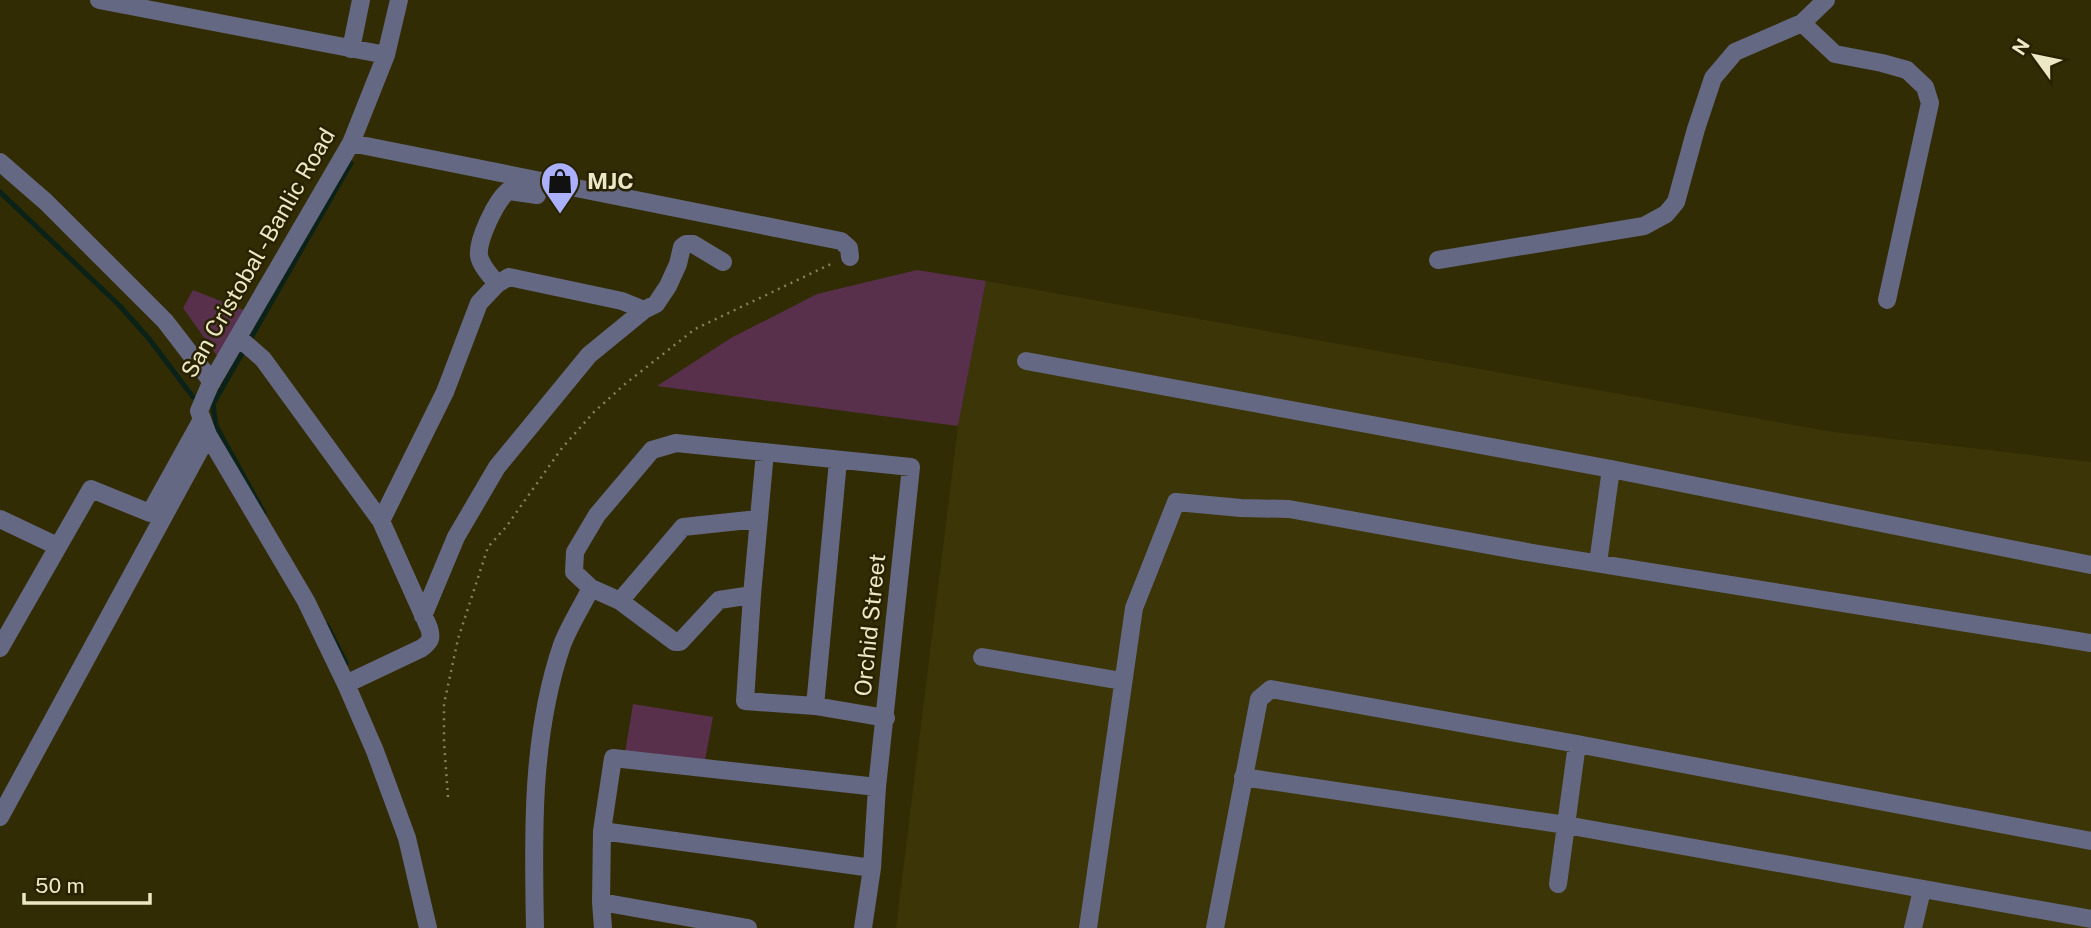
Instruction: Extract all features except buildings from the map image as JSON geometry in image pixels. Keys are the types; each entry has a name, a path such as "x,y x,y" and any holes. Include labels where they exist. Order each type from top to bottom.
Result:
{"street":[{"path":"99,0 386,55"},
{"path":"351,49 361,0"},
{"name":"San Cristobal - Banlic Road","path":"0,817 204,428 199,411 202,399 351,143 386,55 398,0"},
{"path":"1438,260 1644,226 1665,214 1676,202 1713,78 1735,52 1802,23 1826,0"},
{"path":"1802,23 1835,54 1907,70 1925,87 1930,103 1887,300"},
{"path":"351,143 841,241 849,248 850,257"},
{"path":"0,162 46,202 164,321 212,382"},
{"path":"497,284 479,256 480,243 499,199 508,191 537,195"},
{"path":"423,616 456,537 497,467 589,355 656,303 668,286 682,247 686,244 693,244 723,262"},
{"path":"381,521 445,392 479,303 497,284 509,277 622,301 644,310"},
{"path":"239,338 263,359 381,521 432,636 430,642 346,684"},
{"path":"1026,361 1611,469 2091,565"},
{"path":"0,648 91,489 150,513 204,428 306,601 346,684 375,751 407,838 428,928"},
{"path":"752,595 719,600 680,642 675,642 620,601 591,588 574,572 575,552 597,515 653,450 676,443 838,461 815,706"},
{"path":"765,452 746,701 815,706 886,718"},
{"name":"Orchid Street","path":"838,461 911,467 877,787 872,868 863,928"},
{"path":"1598,564 1611,469"},
{"path":"1088,928 1134,608 1176,502 1241,509 1289,509 1598,564 2091,643"},
{"path":"0,519 57,546"},
{"path":"620,601 682,527 758,519"},
{"path":"535,928 536,803 544,711 563,643 591,588"},
{"path":"982,657 1122,681"},
{"path":"1215,928 1259,699 1271,690 1577,744 2091,841"},
{"path":"1558,884 1577,744"},
{"path":"603,928 602,831 613,758 877,787"},
{"path":"1243,777 1566,825 2091,919"},
{"path":"602,831 872,868"},
{"path":"1913,928 1922,890"},
{"path":"601,902 748,928"}],"path":[{"path":"448,797 443,742 444,704 458,639 488,547 506,527 562,448 594,412 625,384 695,329 819,269 850,257"}],"shaded area":[{"path":"917,270 986,281 958,426 657,386 731,338 817,294"},
{"path":"986,281 1833,432 2091,462 2091,928 896,928 958,426"},
{"path":"193,290 246,311 218,357 183,308"},
{"path":"633,704 713,717 704,766 625,753"}],"waterway":[{"path":"264,513 216,426 213,404 351,163"},
{"path":"0,192 120,306 150,340 193,397"},
{"path":"327,625 346,663"}],"place":[{"name":"MJC","path":"560,215"}]}
